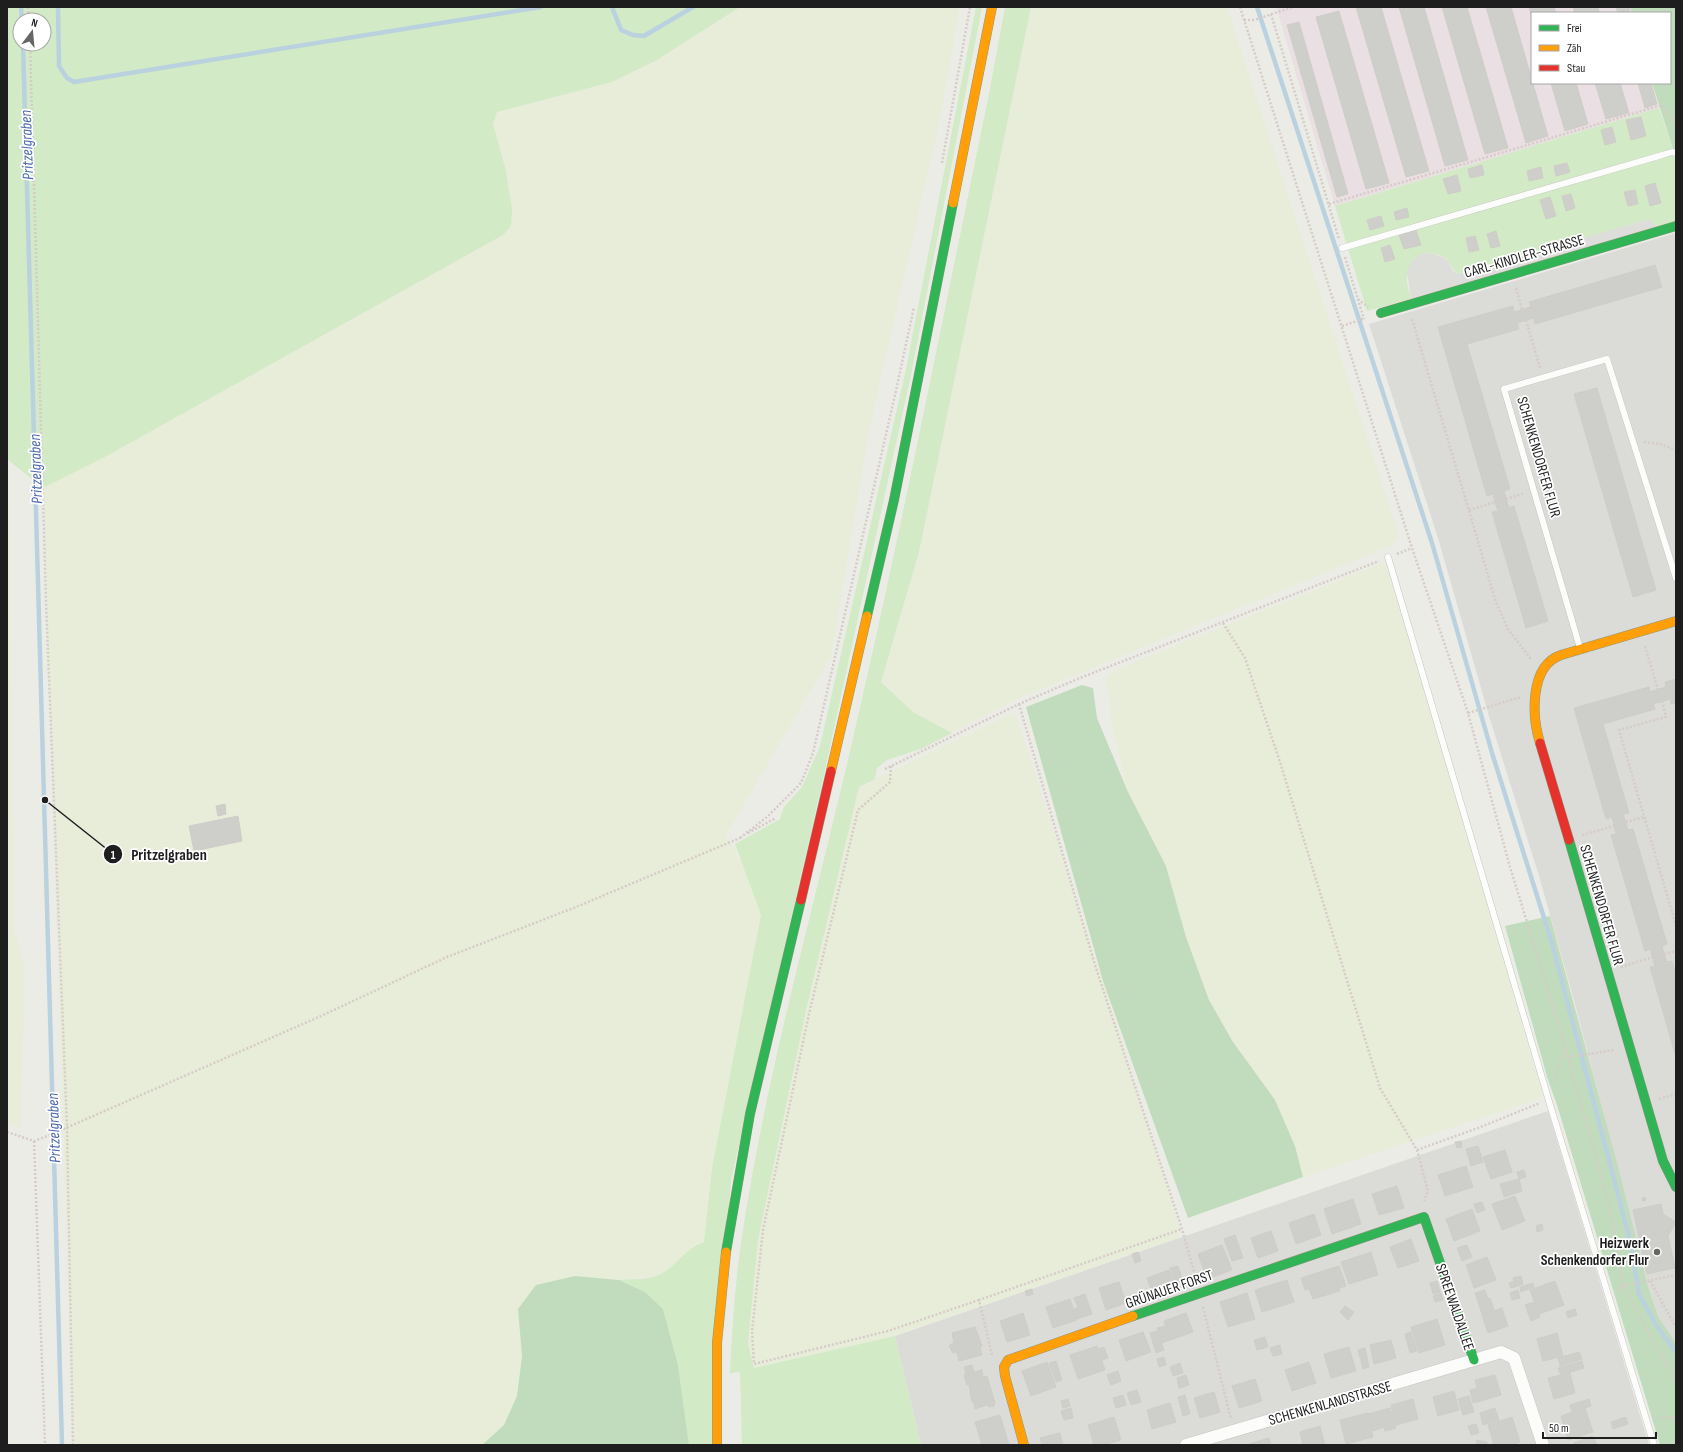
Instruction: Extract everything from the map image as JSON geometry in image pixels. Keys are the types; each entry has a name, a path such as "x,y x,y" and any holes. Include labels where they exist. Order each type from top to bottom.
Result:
{"street":[{"path":"717,1445 716,1354 719,1309 736,1187 750,1114 894,500 992,7"},
{"name":"CARL-KINDLER-STRASSE","path":"1381,313 1676,226"},
{"path":"1541,672 1551,659 1580,648 1676,620"},
{"name":"SCHENKENDORFER FLUR","path":"1541,672 1537,692 1536,716 1538,736 1663,1162 1676,1187"},
{"name":"GRÜNAUER FORST","path":"1004,1367 1008,1360 1199,1293 1424,1217"},
{"name":"SPREEWALDALLEE","path":"1424,1217 1474,1360 1501,1352 1514,1358 1543,1445"},
{"name":"SCHENKENLANDSTRASSE","path":"1186,1445 1474,1360"},
{"path":"1004,1367 1005,1376 1024,1445"}],"lane":[{"path":"1342,248 1672,152 1676,153"},
{"name":"SCHENKENDORFER FLUR","path":"1580,648 1504,389 1607,359 1676,578"},
{"path":"1388,557 1549,1100 1654,1445"}],"path":[{"path":"941,167 970,7"},
{"path":"1240,7 1412,548 1468,713 1510,867 1565,1046 1610,1207 1623,1286 1676,1382"},
{"path":"1244,20 1254,20 1293,7"},
{"path":"1271,14 1363,320 1342,326"},
{"path":"30,52 46,611 67,1127 73,1445"},
{"path":"1329,204 1662,105 1676,125"},
{"path":"1512,274 1522,310"},
{"path":"740,838 767,817 801,783 813,753 895,395 914,304"},
{"path":"1408,305 1502,619 1517,642 1541,672"},
{"path":"1526,320 1542,378"},
{"path":"1634,442 1661,444 1676,450"},
{"path":"1506,499 1534,490"},
{"path":"1469,510 1495,502"},
{"path":"885,769 1019,704 1080,678 1412,548"},
{"path":"1223,623 1245,658 1278,755 1380,1088 1417,1150 1428,1191 1422,1208 1424,1217"},
{"path":"1641,631 1658,690"},
{"path":"1468,713 1537,692"},
{"path":"1662,701 1666,717 1619,730 1676,926"},
{"path":"1019,704 1095,965 1182,1229 1234,1431"},
{"path":"891,766 890,782 858,810 809,1014 763,1230 752,1331 754,1364 888,1332 1182,1229"},
{"path":"1626,822 1644,817"},
{"path":"7,1132 34,1141 50,1135 321,1016 447,957 576,907 740,838 776,818"},
{"path":"1568,839 1614,826"},
{"path":"1664,954 1676,951"},
{"path":"1607,971 1652,958"},
{"path":"1417,1150 1549,1100 1565,1046"},
{"path":"1568,1057 1629,1048"},
{"path":"34,1141 45,1445"},
{"path":"1623,1286 1676,1275"},
{"path":"1650,1281 1676,1327"},
{"path":"979,1300 992,1354 1004,1367"},
{"path":"1646,1419 1676,1417"}],"shaded area":[{"path":"1276,7 1630,7 1632,12 1531,12 1531,84 1652,84 1659,108 1335,206"},
{"path":"1650,219 1657,227 1411,299 1407,271 1412,261 1421,254 1432,253 1443,257 1448,261 1453,271 1458,274"},
{"path":"1676,233 1676,1343 1658,1316 1648,1286 1575,1004 1539,876 1489,716 1438,538 1369,324"},
{"path":"1548,1111 1649,1445 921,1445 895,1336"}],"green space":[{"path":"7,7 740,7 657,60 612,82 497,112 493,124 505,167 512,209 511,226 503,235 103,458 43,488 7,459"},
{"path":"740,7 960,7 941,115 870,427 831,657 726,835 745,869 761,915 712,1168 704,1242 696,1244 678,1262 656,1276 619,1280 575,1276 518,1309 522,1356 517,1396 504,1425 482,1445 73,1445 43,488 103,458 503,235 505,167 493,124 497,112 612,82 657,60"},
{"path":"976,7 982,7 912,370 821,788 731,1180 712,1445 689,1445 678,1365 663,1309 645,1292 619,1280 643,1279 663,1273 692,1248 704,1242 712,1168 761,915 735,844 780,819 784,807 802,787 820,746 906,369"},
{"path":"1005,7 1031,7 919,552 881,682 913,712 952,733 921,749 887,760 877,768 875,779 859,787 807,1006 758,1240 748,1344 754,1368 895,1336 921,1445 742,1445 740,1372 730,1373 737,1270 752,1177 776,1058 847,764 920,432 988,99"},
{"path":"1031,7 1227,7 1399,535 1393,545 1022,697 952,733 913,712 881,682 919,552"},
{"path":"1630,7 1676,7 1676,158 1652,84 1671,84 1671,12 1632,12"},
{"path":"1659,108 1676,158 1676,222 1657,227 1650,219 1458,274 1442,256 1432,253 1424,254 1415,261 1408,275 1407,283 1411,299 1367,311 1335,206"},
{"path":"7,459 9,461 14,929 25,968 21,1128 7,1123"},
{"path":"1382,563 1386,564 1455,789 1542,1095 1541,1098 1303,1177 1295,1146 1209,1000 1186,937 1166,866 1128,792 1113,731 1106,679 1110,673 1115,670"},
{"path":"1082,685 1093,688 1097,718 1128,792 1166,866 1186,937 1209,1000 1233,1042 1275,1100 1295,1146 1303,1177 1188,1218 1103,981 1026,707"},
{"path":"1015,712 1103,981 1174,1209 1179,1229 1178,1238 895,1336 754,1368 748,1344 758,1240 807,1006 859,787"},
{"path":"1550,916 1620,1174 1648,1286 1658,1316 1676,1343 1676,1445 1660,1445 1557,1105 1548,1080 1505,926"},
{"path":"575,1276 619,1280 645,1292 663,1309 678,1365 689,1445 482,1445 504,1425 517,1396 522,1356 518,1309 536,1285"}],"building":[{"path":"1356,7 1381,7 1429,171 1406,177"},
{"path":"1399,7 1424,7 1468,160 1445,166"},
{"path":"1442,7 1467,7 1508,148 1485,154"},
{"path":"1486,7 1511,7 1531,77 1531,84 1533,84 1548,136 1526,143"},
{"path":"1529,7 1554,7 1556,12 1531,12"},
{"path":"1573,7 1598,7 1599,12 1575,12"},
{"path":"1616,7 1629,7 1630,12 1618,12"},
{"path":"1339,11 1389,183 1366,189 1316,17"},
{"path":"1299,22 1348,194 1337,197 1287,25"},
{"path":"1551,84 1576,84 1588,124 1565,131"},
{"path":"1595,84 1620,84 1629,113 1606,119"},
{"path":"1638,84 1651,84 1657,104 1645,108"},
{"path":"1641,117 1646,136 1631,140 1626,120"},
{"path":"1612,127 1616,142 1605,145 1601,130"},
{"path":"1567,163 1570,172 1556,176 1554,166"},
{"path":"1482,165 1484,175 1470,178 1468,169"},
{"path":"1541,167 1543,178 1529,181 1527,171"},
{"path":"1457,175 1461,191 1448,194 1443,179"},
{"path":"1655,183 1661,203 1650,206 1645,186"},
{"path":"1635,190 1638,204 1628,206 1624,192"},
{"path":"1571,194 1575,208 1566,211 1562,196"},
{"path":"1550,197 1556,216 1546,219 1540,200"},
{"path":"1407,208 1409,217 1396,220 1394,212"},
{"path":"1381,216 1384,226 1370,230 1367,220"},
{"path":"1416,230 1421,245 1404,249 1399,235"},
{"path":"1496,231 1500,246 1491,248 1487,234"},
{"path":"1475,236 1479,250 1469,252 1466,238"},
{"path":"1390,245 1395,259 1385,262 1381,248"},
{"path":"1655,265 1662,287 1535,324 1534,318 1517,323 1519,329 1467,344 1510,489 1504,491 1506,499 1509,508 1514,506 1548,621 1526,628 1492,512 1498,511 1493,494 1487,496 1438,327 1513,306 1514,312 1531,307 1529,302"},
{"path":"1597,388 1656,590 1633,597 1574,394"},
{"path":"1676,679 1676,703 1671,704 1670,699 1653,704 1655,709 1603,724 1629,813 1623,814 1628,830 1633,829 1667,944 1662,946 1664,954 1667,962 1672,961 1676,974 1676,1057 1650,967 1655,966 1650,949 1645,951 1611,835 1616,834 1612,817 1606,819 1574,708 1649,687 1650,692 1666,687 1665,682"},
{"path":"225,804 226,814 218,816 216,806"},
{"path":"238,816 242,841 194,851 189,826"},
{"path":"1461,1141 1462,1147 1457,1148 1455,1142"},
{"path":"1478,1146 1483,1162 1471,1166 1466,1149"},
{"path":"1505,1150 1512,1172 1491,1179 1483,1157"},
{"path":"1466,1166 1473,1187 1445,1196 1438,1175"},
{"path":"1524,1170 1526,1177 1519,1179 1517,1172"},
{"path":"1519,1179 1522,1191 1504,1197 1500,1184"},
{"path":"1397,1186 1404,1208 1379,1215 1372,1194"},
{"path":"1515,1196 1525,1221 1502,1230 1492,1204"},
{"path":"1642,1197 1646,1197 1646,1201 1642,1201"},
{"path":"1353,1199 1361,1224 1332,1234 1324,1209"},
{"path":"1482,1202 1485,1210 1477,1213 1474,1204"},
{"name":"Heizwerk Schenkendorfer Flur","path":"1661,1204 1663,1214 1676,1222 1668,1236 1675,1268 1647,1274 1633,1210"},
{"path":"1472,1209 1480,1231 1454,1241 1446,1219"},
{"path":"1314,1214 1321,1235 1296,1244 1289,1223"},
{"path":"1542,1224 1543,1230 1537,1232 1536,1226"},
{"path":"1271,1231 1278,1251 1258,1258 1251,1238"},
{"path":"1235,1235 1243,1258 1232,1261 1224,1239"},
{"path":"1411,1239 1419,1261 1398,1268 1390,1247"},
{"path":"1222,1245 1232,1270 1207,1279 1198,1254"},
{"path":"1467,1245 1472,1257 1462,1261 1457,1248"},
{"path":"1138,1252 1141,1261 1135,1263 1132,1254"},
{"path":"1371,1252 1378,1275 1349,1284 1341,1262"},
{"path":"1487,1257 1496,1280 1474,1288 1466,1265"},
{"path":"1178,1266 1183,1281 1175,1284 1170,1268"},
{"path":"1339,1266 1346,1286 1339,1288 1332,1268"},
{"path":"1332,1268 1340,1291 1313,1299 1309,1289 1305,1290 1301,1278"},
{"path":"1169,1270 1176,1291 1154,1298 1147,1278"},
{"path":"1521,1276 1523,1284 1515,1287 1513,1278"},
{"path":"1287,1280 1294,1302 1262,1312 1255,1290"},
{"path":"1437,1281 1440,1292 1433,1294 1430,1283"},
{"path":"1555,1281 1564,1305 1539,1314 1530,1290"},
{"path":"1119,1282 1126,1303 1106,1310 1099,1288"},
{"path":"1514,1282 1515,1287 1511,1288 1509,1283"},
{"path":"1533,1283 1534,1287 1521,1292 1520,1287"},
{"path":"1032,1289 1033,1294 1027,1296 1025,1291"},
{"path":"1485,1290 1488,1299 1478,1302 1475,1293"},
{"path":"1518,1290 1520,1298 1512,1300 1510,1293"},
{"path":"1247,1293 1255,1319 1228,1327 1220,1302"},
{"path":"1441,1293 1443,1300 1435,1302 1433,1296"},
{"path":"1085,1294 1092,1314 1077,1319 1074,1309 1078,1307 1074,1298"},
{"path":"1490,1298 1494,1310 1482,1314 1478,1302"},
{"path":"1070,1299 1077,1320 1053,1328 1046,1307"},
{"path":"1534,1302 1540,1317 1531,1321 1525,1305"},
{"path":"1345,1306 1354,1312 1348,1320 1340,1312"},
{"path":"1502,1308 1508,1326 1488,1333 1482,1315"},
{"path":"1575,1309 1577,1315 1568,1318 1566,1312"},
{"path":"1023,1313 1030,1335 1007,1342 1000,1321"},
{"path":"1186,1313 1193,1332 1170,1340 1164,1321"},
{"path":"1437,1319 1445,1345 1419,1353 1411,1327"},
{"path":"1166,1326 1170,1340 1162,1343 1157,1328"},
{"path":"975,1327 982,1346 980,1347 982,1355 959,1361 957,1352 953,1353 949,1346 954,1343 952,1333"},
{"path":"1157,1331 1164,1350 1156,1353 1150,1333"},
{"path":"1143,1332 1151,1352 1126,1361 1119,1340"},
{"path":"1411,1332 1417,1351 1410,1353 1405,1334"},
{"path":"1557,1333 1563,1356 1543,1361 1537,1339"},
{"path":"1265,1337 1268,1347 1257,1350 1254,1340"},
{"path":"1391,1340 1396,1358 1374,1364 1370,1345"},
{"path":"1280,1345 1282,1354 1273,1356 1270,1348"},
{"path":"1097,1346 1105,1370 1078,1379 1070,1355"},
{"path":"1104,1347 1108,1358 1102,1360 1098,1349"},
{"path":"1349,1347 1356,1371 1331,1378 1324,1354"},
{"path":"1365,1348 1369,1367 1363,1369 1358,1350"},
{"path":"1579,1352 1582,1359 1560,1366 1558,1358"},
{"path":"1164,1357 1166,1365 1159,1367 1157,1359"},
{"path":"1056,1361 1062,1380 1056,1382 1049,1363"},
{"path":"1582,1361 1584,1368 1561,1375 1558,1368"},
{"path":"1047,1362 1056,1387 1031,1396 1022,1371"},
{"path":"1309,1362 1316,1383 1292,1391 1285,1370"},
{"path":"1180,1363 1183,1373 1173,1376 1170,1367"},
{"path":"972,1365 974,1372 966,1374 964,1367"},
{"path":"982,1370 983,1377 987,1376 988,1379 967,1385 964,1375"},
{"path":"1118,1371 1121,1381 1111,1385 1107,1375"},
{"path":"1570,1373 1575,1393 1554,1399 1548,1378"},
{"path":"1186,1375 1189,1385 1179,1388 1177,1378"},
{"path":"1495,1375 1501,1395 1481,1401 1475,1380"},
{"path":"988,1379 995,1403 994,1406 989,1407 987,1405 975,1409 973,1401 972,1402 969,1385"},
{"path":"1255,1379 1262,1401 1239,1408 1232,1386"},
{"path":"1477,1388 1481,1401 1473,1403 1470,1390"},
{"path":"1137,1390 1141,1402 1131,1405 1127,1393"},
{"path":"1454,1391 1459,1410 1438,1416 1433,1397"},
{"path":"1214,1392 1220,1412 1200,1418 1194,1398"},
{"path":"1123,1395 1126,1405 1116,1408 1113,1398"},
{"path":"1185,1395 1190,1414 1183,1416 1178,1397"},
{"path":"1469,1396 1474,1412 1463,1415 1458,1399"},
{"path":"1068,1399 1070,1406 1063,1408 1061,1401"},
{"path":"1413,1399 1418,1419 1396,1425 1391,1405"},
{"path":"1589,1399 1591,1406 1572,1412 1570,1405"},
{"path":"1170,1403 1176,1422 1152,1429 1147,1410"},
{"path":"1071,1408 1073,1418 1064,1420 1061,1411"},
{"path":"1390,1408 1396,1428 1385,1431 1379,1411"},
{"path":"1495,1408 1499,1420 1483,1425 1480,1413"},
{"path":"1585,1408 1593,1432 1568,1440 1561,1416"},
{"path":"1379,1411 1384,1427 1373,1431 1368,1414"},
{"path":"1368,1413 1373,1437 1346,1444 1340,1420"},
{"path":"1000,1415 1009,1445 982,1445 975,1422"},
{"path":"1114,1417 1121,1440 1103,1445 1094,1445 1088,1425"},
{"path":"1512,1417 1520,1442 1511,1445 1494,1445 1488,1425"},
{"path":"1626,1417 1628,1424 1613,1429 1611,1422"},
{"path":"1476,1424 1479,1433 1471,1435 1468,1426"},
{"path":"1320,1426 1325,1445 1303,1445 1300,1432"},
{"path":"1060,1433 1063,1445 1042,1445 1040,1438"},
{"path":"1593,1436 1597,1445 1575,1445 1574,1443"},
{"path":"1269,1438 1271,1445 1249,1444"},
{"path":"1477,1440 1487,1442 1487,1445 1476,1445"}],"waterway":[{"name":"Pritzelgraben","path":"21,7 21,12"},
{"path":"58,7 59,66 67,78 74,82 541,7"},
{"path":"612,7 621,30 633,35 644,36 693,7"},
{"path":"1257,7 1432,543 1492,753 1551,940 1631,1244 1639,1294 1656,1325 1676,1352"},
{"name":"Pritzelgraben","path":"23,52 62,1445"}],"traffic: fast":[{"path":"867,616 894,500 953,203"},
{"path":"1381,313 1676,226"},
{"path":"1569,840 1663,1161 1676,1187"},
{"path":"726,1252 750,1114 801,900"},
{"path":"1133,1316 1424,1217 1474,1360"}],"traffic: slow":[{"path":"953,203 992,7"},
{"path":"831,771 867,616"},
{"path":"1540,743 1535,720 1536,693 1538,681 1543,670 1551,661 1561,655 1676,621"},
{"path":"717,1445 717,1343 726,1252"},
{"path":"1024,1445 1005,1376 1004,1367 1008,1360 1133,1316"}],"traffic: jam":[{"path":"1540,743 1569,840"},
{"path":"801,900 831,771"}],"place":[{"name":"Pritzelgraben","path":"45,800"},
{"name":"Heizwerk Schenkendorfer Flur","path":"1657,1252"}]}
